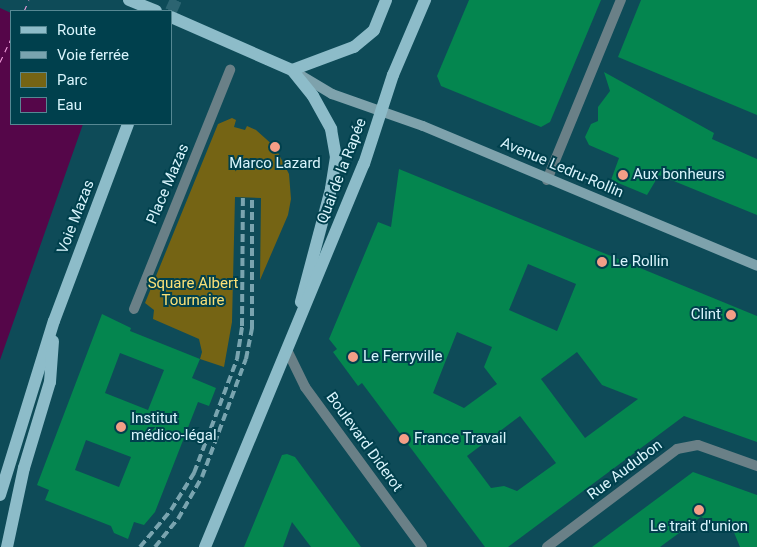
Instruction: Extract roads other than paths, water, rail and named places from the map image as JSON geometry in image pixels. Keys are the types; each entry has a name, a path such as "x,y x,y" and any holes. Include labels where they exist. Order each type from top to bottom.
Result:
{"main road":[{"path":"130,0 154,10"},
{"path":"172,18 292,70 346,53 374,30 386,0"},
{"name":"Quai de la Rapée","path":"205,547 288,352 382,112 393,75 425,0"},
{"name":"Quai de la Rapée","path":"288,352 336,160 331,129 313,96 292,70"},
{"name":"Avenue Ledru-Rollin","path":"292,70 332,94 382,112 757,266"},
{"name":"Voie Mazas","path":"54,321 128,125"},
{"path":"0,494 54,321"},
{"path":"7,547 24,468 50,382 54,321"}],"street":[{"path":"547,180 621,0"},
{"name":"Place Mazas","path":"134,309 230,70"},
{"name":"Boulevard Diderot","path":"288,352 305,387 422,547"},
{"name":"Rue Audubon","path":"547,547 677,449 698,446 757,466"}],"water":[{"path":"0,0 10,10 10,125 83,125 0,360"}],"tunnel":[{"path":"171,10 176,0"}],"railway":[{"path":"140,547 171,510 194,473 237,359 242,326 243,197"},
{"path":"155,547 178,519 202,477 246,359 252,328 252,198"}],"place":[{"name":"Marco Lazard","path":"275,147"},
{"name":"Aux bonheurs","path":"623,175"},
{"name":"Le Rollin","path":"602,262"},
{"name":"Clint","path":"731,315"},
{"name":"Le Ferryville","path":"353,357"},
{"name":"Institut médico-légal","path":"121,427"},
{"name":"France Travail","path":"404,439"},
{"name":"Le trait d'union","path":"699,510"}],"park label":[{"name":"Square Albert Tournaire","path":"193,292"}]}
